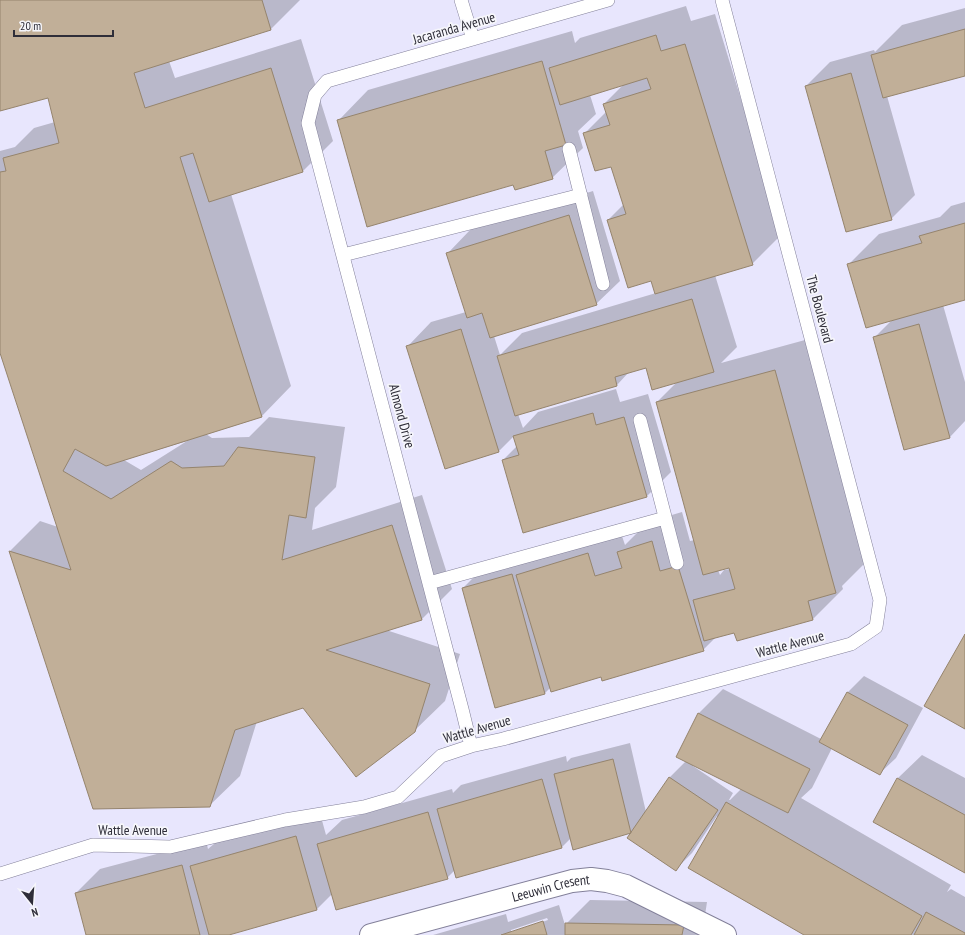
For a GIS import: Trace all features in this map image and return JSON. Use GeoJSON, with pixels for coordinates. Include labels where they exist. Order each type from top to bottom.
{"type":"FeatureCollection","features":[{"type":"Feature","properties":{"kind":"street","name":"Leeuwin Cresent"},"geometry":{"type":"LineString","coordinates":[[370,935],[572,882],[591,879],[626,886],[725,935]]}},
{"type":"Feature","properties":{"kind":"lane"},"geometry":{"type":"LineString","coordinates":[[461,0],[473,39]]}},
{"type":"Feature","properties":{"kind":"lane","name":"Jacaranda Avenue"},"geometry":{"type":"LineString","coordinates":[[315,95],[327,81],[608,0]]}},
{"type":"Feature","properties":{"kind":"lane","name":"The Boulevard"},"geometry":{"type":"LineString","coordinates":[[722,0],[880,600],[876,627]]}},
{"type":"Feature","properties":{"kind":"lane","name":"Almond Drive"},"geometry":{"type":"LineString","coordinates":[[315,95],[308,123],[471,746]]}},
{"type":"Feature","properties":{"kind":"lane"},"geometry":{"type":"LineString","coordinates":[[569,149],[603,284]]}},
{"type":"Feature","properties":{"kind":"lane"},"geometry":{"type":"LineString","coordinates":[[343,255],[581,195]]}},
{"type":"Feature","properties":{"kind":"lane"},"geometry":{"type":"LineString","coordinates":[[640,420],[677,562]]}},
{"type":"Feature","properties":{"kind":"lane"},"geometry":{"type":"LineString","coordinates":[[429,583],[665,518]]}},
{"type":"Feature","properties":{"kind":"lane","name":"Wattle Avenue"},"geometry":{"type":"LineString","coordinates":[[0,874],[93,845],[170,847],[286,820],[364,807],[398,797],[442,756],[471,746],[851,644],[876,627]]}},
{"type":"Feature","properties":{"kind":"building"},"geometry":{"type":"Polygon","coordinates":[[[0,0],[262,0],[271,30],[134,73],[145,108],[271,68],[303,172],[209,202],[193,153],[180,157],[262,417],[106,466],[75,449],[63,471],[111,499],[171,461],[182,468],[224,466],[238,447],[315,457],[306,518],[289,515],[282,560],[392,525],[422,620],[326,650],[430,684],[415,732],[356,777],[303,708],[235,730],[210,807],[93,809],[9,551],[71,570],[0,353],[0,172],[6,171],[3,158],[59,143],[48,98],[0,111],[0,0]]]}},
{"type":"Feature","properties":{"kind":"building"},"geometry":{"type":"Polygon","coordinates":[[[965,29],[965,76],[883,98],[871,55],[965,29]]]}},
{"type":"Feature","properties":{"kind":"building"},"geometry":{"type":"Polygon","coordinates":[[[656,35],[661,51],[685,44],[753,265],[655,294],[651,281],[628,288],[607,220],[626,214],[611,167],[595,171],[583,133],[610,125],[603,104],[651,89],[647,78],[560,105],[549,68],[656,35]]]}},
{"type":"Feature","properties":{"kind":"building"},"geometry":{"type":"Polygon","coordinates":[[[542,61],[566,145],[545,151],[553,179],[515,190],[513,185],[367,227],[337,120],[542,61]]]}},
{"type":"Feature","properties":{"kind":"building"},"geometry":{"type":"Polygon","coordinates":[[[851,73],[892,220],[846,232],[805,86],[851,73]]]}},
{"type":"Feature","properties":{"kind":"building"},"geometry":{"type":"Polygon","coordinates":[[[569,215],[597,305],[490,338],[482,313],[467,318],[446,253],[569,215]]]}},
{"type":"Feature","properties":{"kind":"building"},"geometry":{"type":"Polygon","coordinates":[[[965,223],[965,300],[866,328],[847,264],[922,243],[919,236],[965,223]]]}},
{"type":"Feature","properties":{"kind":"building"},"geometry":{"type":"Polygon","coordinates":[[[692,299],[714,372],[652,390],[646,368],[615,377],[617,386],[515,416],[497,356],[692,299]]]}},
{"type":"Feature","properties":{"kind":"building"},"geometry":{"type":"Polygon","coordinates":[[[919,324],[950,438],[904,450],[873,337],[919,324]]]}},
{"type":"Feature","properties":{"kind":"building"},"geometry":{"type":"Polygon","coordinates":[[[461,329],[499,452],[445,469],[406,346],[461,329]]]}},
{"type":"Feature","properties":{"kind":"building"},"geometry":{"type":"Polygon","coordinates":[[[775,370],[836,593],[808,601],[813,620],[737,641],[734,633],[704,641],[693,600],[735,589],[729,568],[703,575],[656,402],[775,370]]]}},
{"type":"Feature","properties":{"kind":"building"},"geometry":{"type":"Polygon","coordinates":[[[593,413],[596,425],[624,417],[647,497],[523,533],[502,460],[519,455],[513,436],[593,413]]]}},
{"type":"Feature","properties":{"kind":"building"},"geometry":{"type":"Polygon","coordinates":[[[652,541],[660,571],[678,566],[704,651],[602,681],[601,677],[551,692],[516,575],[588,553],[595,576],[622,568],[617,552],[652,541]]]}},
{"type":"Feature","properties":{"kind":"building"},"geometry":{"type":"Polygon","coordinates":[[[512,574],[545,694],[495,708],[462,588],[512,574]]]}},
{"type":"Feature","properties":{"kind":"building"},"geometry":{"type":"Polygon","coordinates":[[[965,634],[965,729],[924,706],[965,634]]]}},
{"type":"Feature","properties":{"kind":"building"},"geometry":{"type":"Polygon","coordinates":[[[847,692],[908,725],[880,775],[819,742],[847,692]]]}},
{"type":"Feature","properties":{"kind":"building"},"geometry":{"type":"Polygon","coordinates":[[[698,713],[810,769],[788,813],[676,757],[698,713]]]}},
{"type":"Feature","properties":{"kind":"building"},"geometry":{"type":"Polygon","coordinates":[[[613,759],[631,833],[573,850],[554,774],[613,759]]]}},
{"type":"Feature","properties":{"kind":"building"},"geometry":{"type":"Polygon","coordinates":[[[669,777],[718,810],[676,871],[627,838],[669,777]]]}},
{"type":"Feature","properties":{"kind":"building"},"geometry":{"type":"Polygon","coordinates":[[[897,778],[965,815],[965,873],[873,822],[897,778]]]}},
{"type":"Feature","properties":{"kind":"building"},"geometry":{"type":"Polygon","coordinates":[[[542,779],[562,848],[456,878],[437,809],[542,779]]]}},
{"type":"Feature","properties":{"kind":"building"},"geometry":{"type":"Polygon","coordinates":[[[726,802],[922,916],[911,935],[804,935],[688,868],[726,802]]]}},
{"type":"Feature","properties":{"kind":"building"},"geometry":{"type":"Polygon","coordinates":[[[428,812],[448,879],[336,910],[317,844],[428,812]]]}},
{"type":"Feature","properties":{"kind":"building"},"geometry":{"type":"Polygon","coordinates":[[[296,836],[317,910],[229,935],[209,935],[190,866],[296,836]]]}},
{"type":"Feature","properties":{"kind":"building"},"geometry":{"type":"Polygon","coordinates":[[[182,865],[200,935],[86,935],[75,893],[182,865]]]}},
{"type":"Feature","properties":{"kind":"building"},"geometry":{"type":"Polygon","coordinates":[[[926,912],[965,933],[965,935],[914,935],[926,912]]]}},
{"type":"Feature","properties":{"kind":"building"},"geometry":{"type":"Polygon","coordinates":[[[543,921],[547,935],[501,935],[543,921]]]}},
{"type":"Feature","properties":{"kind":"building"},"geometry":{"type":"Polygon","coordinates":[[[565,923],[684,925],[682,935],[565,935],[565,923]]]}}]}
